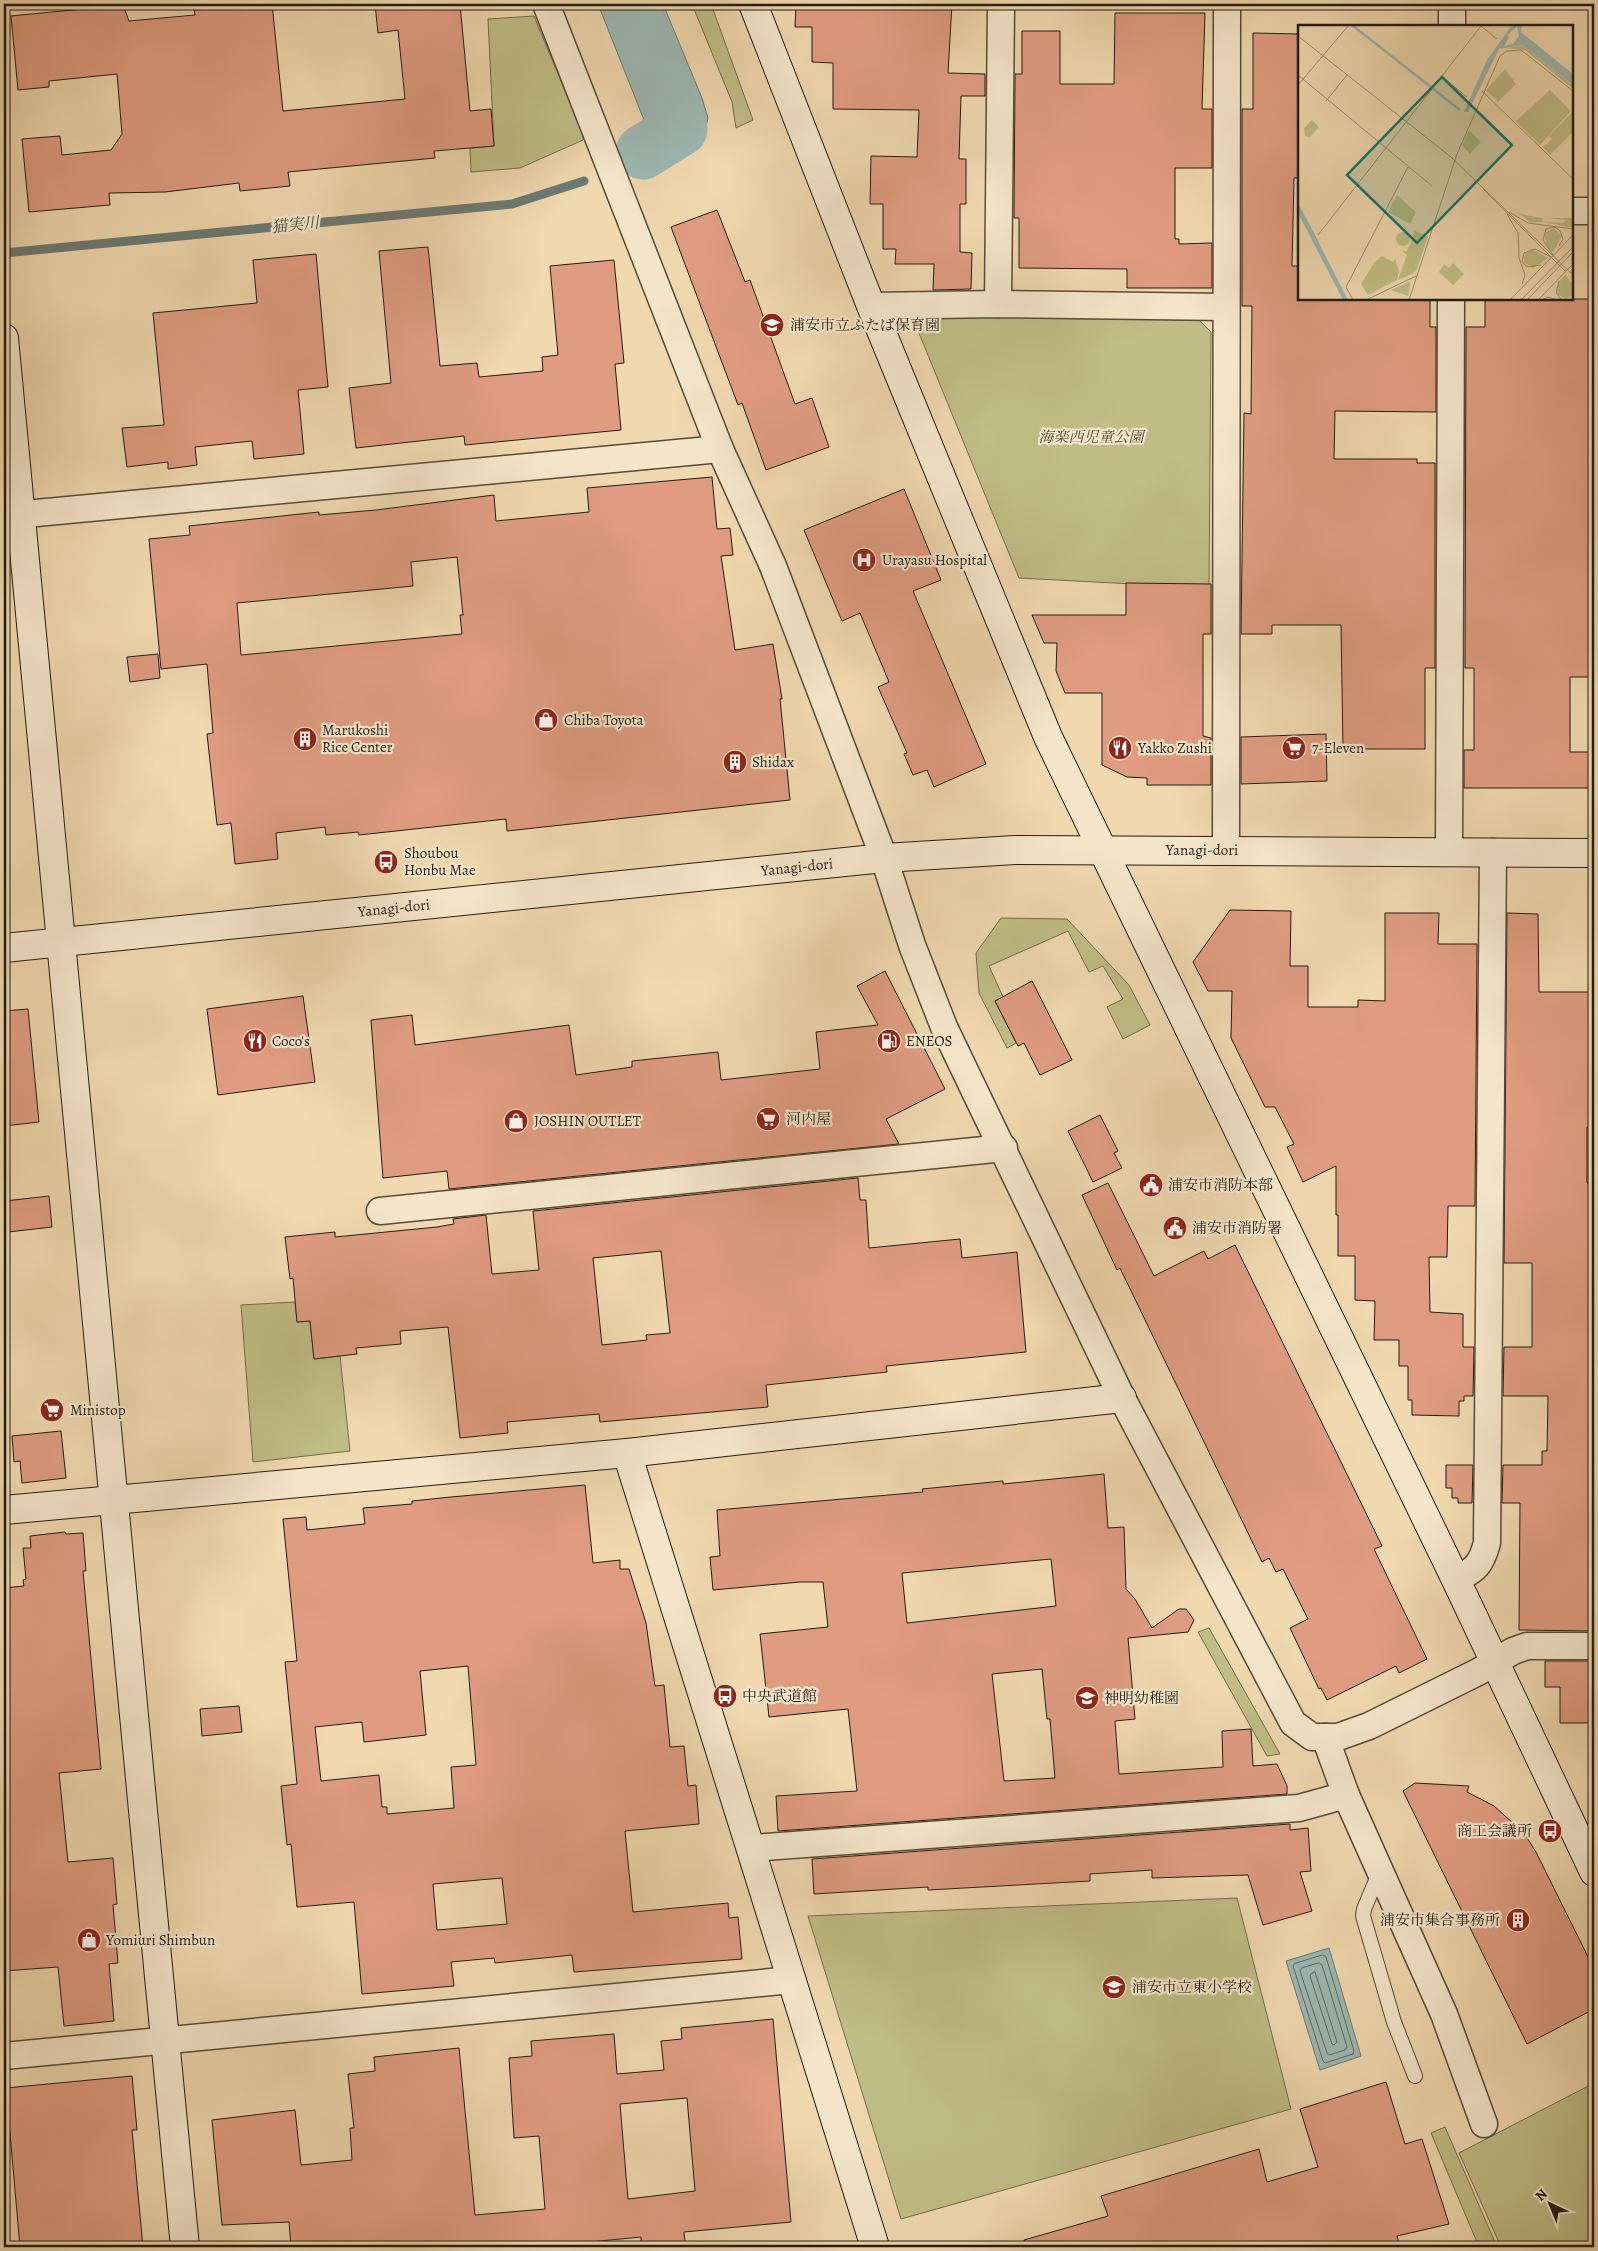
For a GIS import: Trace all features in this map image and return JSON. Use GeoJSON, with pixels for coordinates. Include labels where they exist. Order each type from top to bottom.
{"type":"FeatureCollection","features":[{"type":"Feature","properties":{"kind":"street"},"geometry":{"type":"LineString","coordinates":[[546,4],[720,449],[773,566],[884,858],[912,945],[944,1026],[1122,1398],[1293,1724],[1312,1737],[1338,1738],[1369,1726],[1478,1672],[1494,1661],[1527,1646],[1594,1646]]}},
{"type":"Feature","properties":{"kind":"street"},"geometry":{"type":"LineString","coordinates":[[752,4],[871,306],[1048,737],[1456,1580],[1594,1872]]}},
{"type":"Feature","properties":{"kind":"street"},"geometry":{"type":"LineString","coordinates":[[998,304],[1001,4]]}},
{"type":"Feature","properties":{"kind":"street"},"geometry":{"type":"LineString","coordinates":[[1226,850],[1227,4]]}},
{"type":"Feature","properties":{"kind":"street"},"geometry":{"type":"LineString","coordinates":[[1452,4],[1452,25]]}},
{"type":"Feature","properties":{"kind":"street"},"geometry":{"type":"LineString","coordinates":[[1573,211],[1594,211]]}},
{"type":"Feature","properties":{"kind":"street"},"geometry":{"type":"LineString","coordinates":[[1449,851],[1451,300]]}},
{"type":"Feature","properties":{"kind":"street"},"geometry":{"type":"LineString","coordinates":[[871,306],[998,304],[1226,307]]}},
{"type":"Feature","properties":{"kind":"street"},"geometry":{"type":"LineString","coordinates":[[4,338],[12,516],[62,942],[112,1500],[185,2247]]}},
{"type":"Feature","properties":{"kind":"street"},"geometry":{"type":"LineString","coordinates":[[12,516],[720,449]]}},
{"type":"Feature","properties":{"kind":"street","name":"Yanagi-dori"},"geometry":{"type":"LineString","coordinates":[[4,948],[884,858],[1015,850],[1594,853]]}},
{"type":"Feature","properties":{"kind":"street"},"geometry":{"type":"LineString","coordinates":[[1456,1580],[1474,1570],[1482,1558],[1487,1543],[1493,852]]}},
{"type":"Feature","properties":{"kind":"street"},"geometry":{"type":"LineString","coordinates":[[380,1211],[1004,1148]]}},
{"type":"Feature","properties":{"kind":"street"},"geometry":{"type":"LineString","coordinates":[[4,1510],[627,1453],[1122,1398]]}},
{"type":"Feature","properties":{"kind":"street"},"geometry":{"type":"LineString","coordinates":[[627,1453],[875,2247]]}},
{"type":"Feature","properties":{"kind":"street"},"geometry":{"type":"LineString","coordinates":[[1325,1737],[1346,1795],[1444,2014],[1484,2124]]}},
{"type":"Feature","properties":{"kind":"street"},"geometry":{"type":"LineString","coordinates":[[751,1848],[1299,1808],[1346,1795]]}},
{"type":"Feature","properties":{"kind":"street"},"geometry":{"type":"LineString","coordinates":[[4,2056],[792,1980]]}},
{"type":"Feature","properties":{"kind":"lane"},"geometry":{"type":"LineString","coordinates":[[1380,1871],[1363,1916],[1394,2022],[1415,2076]]}},
{"type":"Feature","properties":{"kind":"green space"},"geometry":{"type":"Polygon","coordinates":[[[692,4],[711,4],[753,120],[736,128],[732,102],[692,4]]]}},
{"type":"Feature","properties":{"kind":"green space"},"geometry":{"type":"Polygon","coordinates":[[[534,16],[583,134],[583,140],[520,168],[471,172],[470,148],[494,146],[488,19],[534,16]]]}},
{"type":"Feature","properties":{"kind":"green space","name":"海楽西児童公園"},"geometry":{"type":"Polygon","coordinates":[[[912,316],[1197,318],[1211,332],[1209,588],[1019,578],[912,316]]]}},
{"type":"Feature","properties":{"kind":"green space"},"geometry":{"type":"Polygon","coordinates":[[[1001,918],[1067,919],[1129,985],[1150,1025],[1123,1039],[1107,1007],[1123,999],[1103,966],[1089,972],[1068,931],[989,966],[1003,997],[995,1001],[1016,1043],[1007,1048],[979,993],[976,953],[1001,918]]]}},
{"type":"Feature","properties":{"kind":"green space"},"geometry":{"type":"Polygon","coordinates":[[[295,1302],[297,1322],[310,1321],[314,1359],[340,1356],[350,1451],[253,1462],[241,1305],[295,1302]]]}},
{"type":"Feature","properties":{"kind":"green space"},"geometry":{"type":"Polygon","coordinates":[[[1209,1628],[1280,1754],[1267,1756],[1198,1632],[1209,1628]]]}},
{"type":"Feature","properties":{"kind":"green space"},"geometry":{"type":"Polygon","coordinates":[[[1237,1898],[1291,2109],[901,2219],[808,1916],[1237,1898]]]}},
{"type":"Feature","properties":{"kind":"green space"},"geometry":{"type":"Polygon","coordinates":[[[1594,2083],[1594,2247],[1501,2247],[1459,2153],[1594,2083]]]}},
{"type":"Feature","properties":{"kind":"green space"},"geometry":{"type":"Polygon","coordinates":[[[1445,2127],[1497,2247],[1479,2247],[1431,2133],[1445,2127]]]}},
{"type":"Feature","properties":{"kind":"water"},"geometry":{"type":"Polygon","coordinates":[[[598,4],[663,4],[702,98],[708,118],[703,141],[685,156],[660,168],[646,125],[598,4]]]}},
{"type":"Feature","properties":{"kind":"water"},"geometry":{"type":"Polygon","coordinates":[[[1329,1948],[1361,2056],[1320,2070],[1286,1961],[1329,1948]]]}},
{"type":"Feature","properties":{"kind":"building"},"geometry":{"type":"Polygon","coordinates":[[[193,4],[272,4],[283,111],[405,99],[398,30],[378,33],[375,4],[460,4],[470,111],[491,109],[494,146],[434,151],[435,158],[288,172],[290,186],[240,191],[239,183],[165,192],[109,193],[110,205],[29,212],[22,139],[60,136],[62,155],[111,150],[122,134],[117,74],[49,81],[49,87],[18,90],[11,16],[123,5],[129,21],[195,15],[193,4]]]}},
{"type":"Feature","properties":{"kind":"building"},"geometry":{"type":"Polygon","coordinates":[[[796,4],[952,4],[948,73],[985,74],[985,96],[961,96],[959,159],[966,159],[966,204],[960,204],[960,252],[972,253],[971,289],[933,290],[934,264],[895,264],[896,249],[883,249],[883,204],[870,204],[871,156],[917,157],[919,110],[833,109],[833,63],[812,62],[812,27],[795,27],[796,4]]]}},
{"type":"Feature","properties":{"kind":"building"},"geometry":{"type":"Polygon","coordinates":[[[1115,13],[1205,13],[1202,109],[1212,109],[1212,168],[1175,168],[1175,239],[1179,239],[1179,244],[1212,243],[1212,288],[1127,288],[1127,269],[1019,268],[1019,218],[1014,218],[1015,74],[1022,74],[1022,31],[1060,31],[1060,84],[1114,84],[1115,13]]]}},
{"type":"Feature","properties":{"kind":"building"},"geometry":{"type":"Polygon","coordinates":[[[1253,33],[1298,34],[1298,178],[1294,178],[1292,266],[1298,266],[1298,300],[1430,300],[1430,327],[1436,327],[1436,412],[1335,411],[1334,459],[1417,459],[1417,463],[1435,463],[1435,668],[1425,668],[1425,749],[1343,749],[1341,625],[1272,625],[1272,634],[1241,634],[1244,413],[1251,414],[1252,306],[1242,306],[1242,109],[1253,109],[1253,33]]]}},
{"type":"Feature","properties":{"kind":"building"},"geometry":{"type":"Polygon","coordinates":[[[717,210],[745,282],[750,280],[795,404],[812,398],[829,447],[766,470],[742,403],[738,405],[671,227],[717,210]]]}},
{"type":"Feature","properties":{"kind":"building"},"geometry":{"type":"Polygon","coordinates":[[[428,247],[440,366],[477,363],[479,377],[543,371],[542,357],[558,355],[550,266],[614,260],[624,363],[615,364],[621,430],[465,445],[464,436],[356,448],[349,388],[391,383],[379,251],[428,247]]]}},
{"type":"Feature","properties":{"kind":"building"},"geometry":{"type":"Polygon","coordinates":[[[316,254],[328,387],[298,390],[304,454],[254,459],[252,441],[195,447],[197,465],[168,469],[168,462],[127,467],[122,428],[164,425],[153,313],[257,303],[253,260],[316,254]]]}},
{"type":"Feature","properties":{"kind":"building"},"geometry":{"type":"Polygon","coordinates":[[[1594,299],[1594,677],[1570,677],[1570,752],[1594,752],[1594,788],[1464,788],[1464,750],[1474,750],[1474,668],[1465,668],[1466,327],[1485,327],[1485,300],[1594,299]]]}},
{"type":"Feature","properties":{"kind":"building"},"geometry":{"type":"Polygon","coordinates":[[[712,477],[717,529],[730,528],[733,555],[721,556],[735,650],[773,644],[782,699],[780,699],[790,800],[507,831],[506,819],[359,835],[358,832],[326,835],[325,827],[276,833],[278,859],[235,864],[231,823],[217,825],[207,734],[213,733],[207,664],[161,669],[149,539],[190,535],[189,526],[319,512],[319,515],[376,510],[494,495],[496,521],[589,512],[587,488],[712,477]],[[457,557],[411,562],[413,586],[237,603],[241,655],[462,634],[460,615],[463,615],[457,557]]]}},
{"type":"Feature","properties":{"kind":"building"},"geometry":{"type":"Polygon","coordinates":[[[904,489],[941,580],[913,591],[986,764],[934,787],[927,770],[913,775],[904,754],[907,753],[878,687],[889,682],[860,613],[842,621],[804,530],[904,489]]]}},
{"type":"Feature","properties":{"kind":"building"},"geometry":{"type":"Polygon","coordinates":[[[1126,583],[1211,584],[1211,634],[1203,634],[1203,736],[1211,738],[1211,785],[1147,785],[1147,778],[1127,777],[1102,765],[1102,693],[1065,693],[1056,671],[1057,643],[1044,643],[1032,615],[1126,615],[1126,583]]]}},
{"type":"Feature","properties":{"kind":"building"},"geometry":{"type":"Polygon","coordinates":[[[158,654],[160,678],[130,682],[127,657],[158,654]]]}},
{"type":"Feature","properties":{"kind":"building"},"geometry":{"type":"Polygon","coordinates":[[[1326,734],[1327,781],[1241,784],[1241,737],[1326,734]]]}},
{"type":"Feature","properties":{"kind":"building"},"geometry":{"type":"Polygon","coordinates":[[[1230,910],[1291,911],[1290,966],[1308,966],[1308,1007],[1358,1007],[1358,1000],[1385,1001],[1385,913],[1439,913],[1438,944],[1477,944],[1475,1206],[1448,1206],[1447,1257],[1429,1257],[1430,1312],[1463,1314],[1463,1347],[1474,1347],[1473,1396],[1464,1396],[1464,1401],[1459,1401],[1459,1416],[1412,1415],[1412,1400],[1408,1400],[1408,1366],[1399,1366],[1399,1340],[1374,1340],[1375,1301],[1355,1300],[1355,1256],[1338,1256],[1336,1166],[1303,1182],[1287,1147],[1294,1144],[1275,1107],[1265,1107],[1231,1038],[1232,991],[1208,991],[1193,962],[1230,910]]]}},
{"type":"Feature","properties":{"kind":"building"},"geometry":{"type":"Polygon","coordinates":[[[1507,913],[1538,914],[1539,992],[1594,992],[1594,1127],[1587,1127],[1587,1183],[1594,1183],[1594,1213],[1589,1213],[1589,1298],[1594,1298],[1594,1418],[1590,1418],[1589,1597],[1594,1597],[1594,1631],[1519,1630],[1520,1503],[1502,1503],[1503,1465],[1542,1465],[1542,1451],[1547,1451],[1548,1396],[1503,1396],[1504,1347],[1532,1347],[1532,1263],[1504,1263],[1507,913]]]}},
{"type":"Feature","properties":{"kind":"building"},"geometry":{"type":"Polygon","coordinates":[[[885,971],[945,1089],[886,1119],[899,1144],[449,1189],[447,1171],[383,1178],[371,1020],[412,1015],[415,1045],[569,1025],[576,1075],[632,1067],[632,1061],[718,1052],[721,1080],[820,1069],[816,1032],[878,1025],[857,986],[885,971]]]}},
{"type":"Feature","properties":{"kind":"building"},"geometry":{"type":"Polygon","coordinates":[[[1032,981],[1072,1060],[1040,1075],[1024,1043],[1018,1046],[995,1001],[1032,981]]]}},
{"type":"Feature","properties":{"kind":"building"},"geometry":{"type":"Polygon","coordinates":[[[303,996],[315,1082],[218,1095],[207,1009],[303,996]]]}},
{"type":"Feature","properties":{"kind":"building"},"geometry":{"type":"Polygon","coordinates":[[[28,1009],[39,1122],[4,1126],[4,1011],[28,1009]]]}},
{"type":"Feature","properties":{"kind":"building"},"geometry":{"type":"Polygon","coordinates":[[[1100,1115],[1118,1151],[1114,1153],[1122,1168],[1093,1182],[1068,1131],[1100,1115]]]}},
{"type":"Feature","properties":{"kind":"building"},"geometry":{"type":"Polygon","coordinates":[[[858,1178],[860,1200],[866,1200],[869,1248],[960,1239],[962,1258],[1017,1252],[1026,1352],[886,1366],[887,1372],[766,1385],[768,1407],[600,1422],[599,1414],[507,1422],[508,1433],[460,1438],[448,1327],[400,1331],[401,1344],[356,1348],[357,1354],[314,1359],[310,1321],[297,1322],[293,1278],[290,1279],[285,1237],[335,1232],[335,1237],[437,1227],[454,1224],[453,1219],[486,1215],[492,1274],[539,1270],[533,1211],[858,1178]],[[661,1251],[593,1258],[602,1345],[647,1340],[646,1335],[670,1333],[661,1251]]]}},
{"type":"Feature","properties":{"kind":"building"},"geometry":{"type":"Polygon","coordinates":[[[1108,1183],[1154,1276],[1204,1251],[1208,1259],[1235,1245],[1382,1546],[1374,1549],[1427,1659],[1399,1673],[1396,1666],[1327,1700],[1321,1688],[1319,1689],[1290,1628],[1308,1619],[1283,1569],[1276,1572],[1269,1558],[1262,1562],[1120,1268],[1117,1270],[1082,1195],[1108,1183]]]}},
{"type":"Feature","properties":{"kind":"building"},"geometry":{"type":"Polygon","coordinates":[[[49,1196],[52,1227],[8,1232],[5,1201],[49,1196]]]}},
{"type":"Feature","properties":{"kind":"building"},"geometry":{"type":"Polygon","coordinates":[[[61,1431],[66,1478],[22,1483],[20,1461],[14,1462],[12,1436],[61,1431]]]}},
{"type":"Feature","properties":{"kind":"building"},"geometry":{"type":"Polygon","coordinates":[[[1446,1465],[1473,1465],[1472,1503],[1458,1503],[1458,1498],[1452,1498],[1452,1488],[1446,1488],[1446,1465]]]}},
{"type":"Feature","properties":{"kind":"building"},"geometry":{"type":"Polygon","coordinates":[[[1104,1474],[1108,1528],[1124,1527],[1126,1589],[1135,1599],[1152,1628],[1179,1609],[1186,1609],[1194,1620],[1188,1632],[1128,1638],[1135,1719],[1115,1721],[1119,1774],[1223,1767],[1222,1731],[1251,1729],[1253,1766],[1277,1764],[1287,1786],[1287,1794],[778,1831],[776,1796],[857,1791],[848,1709],[769,1717],[760,1634],[828,1627],[823,1582],[800,1582],[713,1590],[710,1557],[720,1556],[717,1510],[923,1492],[922,1489],[1003,1481],[1003,1484],[1104,1474]],[[1051,1559],[902,1573],[907,1623],[1056,1606],[1051,1559]],[[1042,1669],[992,1674],[1004,1781],[1055,1778],[1050,1719],[1047,1719],[1042,1669]]]}},
{"type":"Feature","properties":{"kind":"building"},"geometry":{"type":"Polygon","coordinates":[[[585,1485],[593,1563],[620,1560],[620,1569],[629,1569],[646,1623],[655,1686],[664,1685],[670,1747],[684,1746],[688,1786],[696,1785],[699,1824],[625,1831],[633,1912],[728,1903],[729,1918],[738,1917],[742,1959],[574,1972],[572,1955],[495,1963],[494,1958],[451,1962],[454,1986],[362,1994],[354,1902],[297,1907],[291,1844],[287,1845],[281,1786],[297,1784],[285,1662],[297,1661],[283,1519],[306,1517],[307,1530],[365,1524],[363,1508],[412,1504],[412,1501],[585,1485]],[[468,1666],[420,1671],[426,1735],[364,1742],[362,1722],[315,1727],[321,1781],[379,1775],[382,1807],[387,1807],[387,1814],[454,1808],[451,1767],[476,1765],[468,1666]],[[502,1878],[433,1884],[437,1930],[507,1924],[502,1878]]]}},
{"type":"Feature","properties":{"kind":"building"},"geometry":{"type":"Polygon","coordinates":[[[65,1532],[66,1534],[83,1533],[86,1571],[83,1571],[101,1769],[59,1773],[68,1862],[113,1858],[117,1904],[113,1905],[118,1963],[109,1964],[114,2021],[64,2026],[58,1967],[4,1971],[4,1588],[24,1586],[23,1580],[26,1579],[23,1548],[31,1548],[30,1536],[65,1532]]]}},
{"type":"Feature","properties":{"kind":"building"},"geometry":{"type":"Polygon","coordinates":[[[1545,1661],[1594,1661],[1594,1723],[1560,1723],[1560,1687],[1545,1687],[1545,1661]]]}},
{"type":"Feature","properties":{"kind":"building"},"geometry":{"type":"Polygon","coordinates":[[[239,1706],[242,1732],[202,1736],[200,1709],[239,1706]]]}},
{"type":"Feature","properties":{"kind":"building","name":"浦安市集合事務所"},"geometry":{"type":"Polygon","coordinates":[[[1415,1783],[1469,1786],[1467,1792],[1494,1806],[1524,1833],[1536,1852],[1594,1969],[1594,2009],[1527,2044],[1403,1791],[1415,1783]]]}},
{"type":"Feature","properties":{"kind":"building"},"geometry":{"type":"Polygon","coordinates":[[[1290,1824],[1290,1830],[1308,1828],[1311,1871],[1300,1872],[1312,1911],[1263,1925],[1248,1875],[1152,1878],[1152,1870],[1090,1874],[1090,1881],[928,1890],[928,1887],[814,1894],[812,1859],[1290,1824]]]}},
{"type":"Feature","properties":{"kind":"building"},"geometry":{"type":"Polygon","coordinates":[[[773,2019],[791,2222],[684,2232],[685,2242],[641,2246],[641,2237],[538,2247],[291,2247],[289,2222],[222,2225],[212,2120],[295,2110],[301,2165],[352,2160],[350,2128],[354,2128],[348,2074],[375,2071],[374,2057],[459,2048],[475,2215],[545,2209],[539,2136],[514,2138],[509,2058],[532,2056],[531,2041],[614,2034],[617,2074],[664,2070],[661,2041],[682,2039],[681,2028],[773,2019]],[[687,2098],[620,2104],[628,2199],[695,2191],[687,2098]]]}},
{"type":"Feature","properties":{"kind":"building"},"geometry":{"type":"Polygon","coordinates":[[[132,2076],[137,2130],[132,2130],[143,2247],[20,2247],[6,2088],[132,2076]]]}},
{"type":"Feature","properties":{"kind":"building"},"geometry":{"type":"Polygon","coordinates":[[[1386,2082],[1405,2144],[1422,2139],[1449,2224],[1397,2236],[1400,2247],[1025,2247],[1024,2240],[1108,2216],[1101,2196],[1259,2149],[1267,2182],[1318,2167],[1300,2109],[1386,2082]]]}},
{"type":"Feature","properties":{"kind":"waterway","name":"猫実川"},"geometry":{"type":"LineString","coordinates":[[630,4],[680,129],[643,152]]}},
{"type":"Feature","properties":{"kind":"waterway","name":"猫実川"},"geometry":{"type":"LineString","coordinates":[[4,253],[512,204],[584,181]]}},
{"type":"Feature","properties":{"kind":"place","name":"浦安市立ふたば保育園"},"geometry":{"type":"Point","coordinates":[772,325]}},
{"type":"Feature","properties":{"kind":"place","name":"Urayasu Hospital"},"geometry":{"type":"Point","coordinates":[864,560]}},
{"type":"Feature","properties":{"kind":"place","name":"Chiba Toyota"},"geometry":{"type":"Point","coordinates":[546,720]}},
{"type":"Feature","properties":{"kind":"place","name":"Marukoshi Rice Center"},"geometry":{"type":"Point","coordinates":[305,739]}},
{"type":"Feature","properties":{"kind":"place","name":"Yakko Zushi"},"geometry":{"type":"Point","coordinates":[1120,748]}},
{"type":"Feature","properties":{"kind":"place","name":"7-Eleven"},"geometry":{"type":"Point","coordinates":[1294,748]}},
{"type":"Feature","properties":{"kind":"place","name":"Shidax"},"geometry":{"type":"Point","coordinates":[735,762]}},
{"type":"Feature","properties":{"kind":"place","name":"Shoubou Honbu Mae"},"geometry":{"type":"Point","coordinates":[386,862]}},
{"type":"Feature","properties":{"kind":"place","name":"Coco's"},"geometry":{"type":"Point","coordinates":[255,1041]}},
{"type":"Feature","properties":{"kind":"place","name":"ENEOS"},"geometry":{"type":"Point","coordinates":[889,1041]}},
{"type":"Feature","properties":{"kind":"place","name":"河内屋"},"geometry":{"type":"Point","coordinates":[768,1119]}},
{"type":"Feature","properties":{"kind":"place","name":"JOSHIN OUTLET"},"geometry":{"type":"Point","coordinates":[516,1121]}},
{"type":"Feature","properties":{"kind":"place","name":"浦安市消防本部"},"geometry":{"type":"Point","coordinates":[1151,1185]}},
{"type":"Feature","properties":{"kind":"place","name":"浦安市消防署"},"geometry":{"type":"Point","coordinates":[1175,1228]}},
{"type":"Feature","properties":{"kind":"place","name":"Ministop"},"geometry":{"type":"Point","coordinates":[52,1410]}},
{"type":"Feature","properties":{"kind":"place","name":"中央武道館"},"geometry":{"type":"Point","coordinates":[725,1696]}},
{"type":"Feature","properties":{"kind":"place","name":"神明幼稚園"},"geometry":{"type":"Point","coordinates":[1087,1698]}},
{"type":"Feature","properties":{"kind":"place","name":"商工会議所"},"geometry":{"type":"Point","coordinates":[1550,1831]}},
{"type":"Feature","properties":{"kind":"place","name":"浦安市集合事務所"},"geometry":{"type":"Point","coordinates":[1518,1920]}},
{"type":"Feature","properties":{"kind":"place","name":"Yomiuri Shimbun"},"geometry":{"type":"Point","coordinates":[89,1940]}},
{"type":"Feature","properties":{"kind":"place","name":"浦安市立東小学校"},"geometry":{"type":"Point","coordinates":[1114,1987]}}]}
